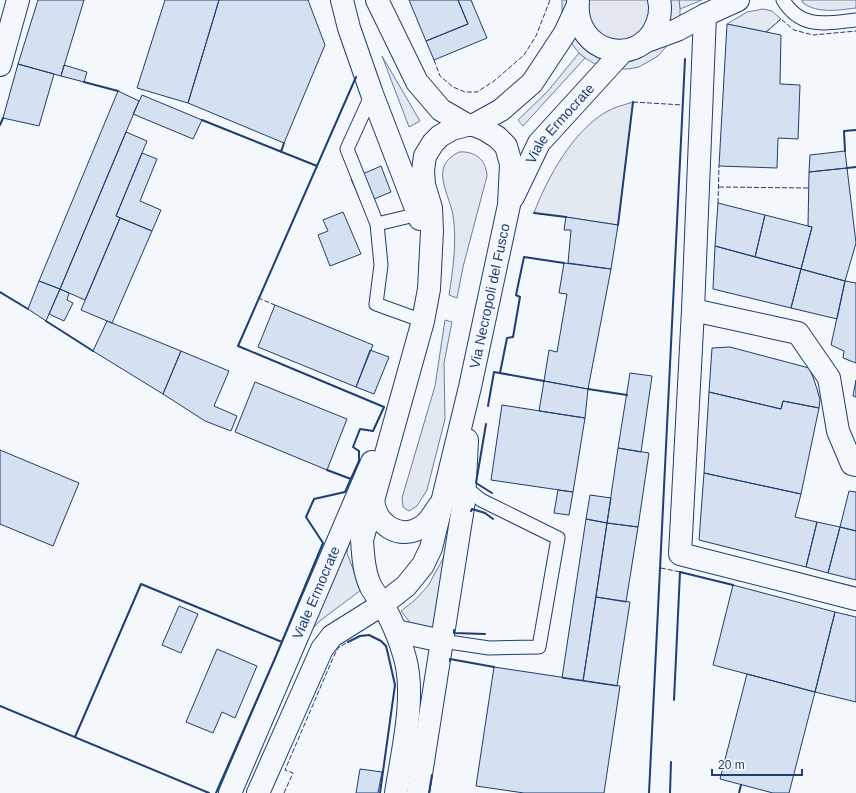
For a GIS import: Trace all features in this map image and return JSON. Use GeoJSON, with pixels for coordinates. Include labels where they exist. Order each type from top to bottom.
{"type":"FeatureCollection","features":[{"type":"Feature","properties":{"kind":"main road"},"geometry":{"type":"LineString","coordinates":[[0,65],[18,0]]}},
{"type":"Feature","properties":{"kind":"main road"},"geometry":{"type":"LineString","coordinates":[[342,0],[349,28],[372,94],[419,214],[430,258]]}},
{"type":"Feature","properties":{"kind":"main road"},"geometry":{"type":"LineString","coordinates":[[377,0],[417,82],[430,98],[441,110],[470,125],[484,129],[498,137],[506,146],[511,164],[509,206]]}},
{"type":"Feature","properties":{"kind":"main road"},"geometry":{"type":"LineString","coordinates":[[644,42],[650,36],[658,20],[660,11],[658,0]]}},
{"type":"Feature","properties":{"kind":"main road"},"geometry":{"type":"LineString","coordinates":[[577,3],[577,15],[582,30],[593,42],[607,49],[623,50],[677,30],[738,0]]}},
{"type":"Feature","properties":{"kind":"main road"},"geometry":{"type":"LineString","coordinates":[[396,793],[410,702],[406,658],[396,631],[383,604],[371,587],[363,562],[362,540],[423,321],[429,289],[432,231],[431,208],[424,185],[423,170],[425,156],[433,143],[440,136],[452,129],[470,125],[500,110],[532,83],[565,33],[577,3]]}},
{"type":"Feature","properties":{"kind":"main road"},"geometry":{"type":"LineString","coordinates":[[705,15],[693,310],[680,554],[856,599]]}},
{"type":"Feature","properties":{"kind":"main road","name":"Viale Ermocrate"},"geometry":{"type":"LineString","coordinates":[[509,206],[539,143],[623,50]]}},
{"type":"Feature","properties":{"kind":"main road","name":"Via Necropoli del Fusco"},"geometry":{"type":"LineString","coordinates":[[470,387],[509,206]]}},
{"type":"Feature","properties":{"kind":"main road"},"geometry":{"type":"LineString","coordinates":[[693,310],[798,333],[829,378],[838,431],[852,464],[856,465]]}},
{"type":"Feature","properties":{"kind":"main road"},"geometry":{"type":"LineString","coordinates":[[418,793],[464,501],[470,387]]}},
{"type":"Feature","properties":{"kind":"main road"},"geometry":{"type":"LineString","coordinates":[[258,793],[322,649],[332,636],[383,604],[406,586],[423,565],[431,548],[470,387]]}},
{"type":"Feature","properties":{"kind":"main road","name":"Viale Ermocrate"},"geometry":{"type":"LineString","coordinates":[[230,793],[352,505],[403,392]]}},
{"type":"Feature","properties":{"kind":"main road"},"geometry":{"type":"LineString","coordinates":[[373,498],[375,512],[379,519],[390,528],[404,531],[411,531],[424,526],[441,502]]}},
{"type":"Feature","properties":{"kind":"main road"},"geometry":{"type":"LineString","coordinates":[[352,624],[376,625],[442,641]]}},
{"type":"Feature","properties":{"kind":"lane"},"geometry":{"type":"LineString","coordinates":[[783,0],[788,8],[801,19],[817,23],[856,20]]}},
{"type":"Feature","properties":{"kind":"lane"},"geometry":{"type":"LineString","coordinates":[[372,94],[347,149],[377,224],[381,265],[376,304],[423,321]]}},
{"type":"Feature","properties":{"kind":"lane"},"geometry":{"type":"LineString","coordinates":[[377,224],[419,214]]}},
{"type":"Feature","properties":{"kind":"lane"},"geometry":{"type":"LineString","coordinates":[[442,641],[489,648],[539,647],[558,538],[481,500],[464,486]]}},
{"type":"Feature","properties":{"kind":"shaded area"},"geometry":{"type":"Polygon","coordinates":[[[562,0],[679,0],[680,19],[672,40],[658,56],[639,67],[628,69],[606,68],[585,58],[569,40],[562,19],[562,0]]]}},
{"type":"Feature","properties":{"kind":"shaded area"},"geometry":{"type":"Polygon","coordinates":[[[679,0],[702,0],[680,9],[679,0]]]}},
{"type":"Feature","properties":{"kind":"shaded area"},"geometry":{"type":"Polygon","coordinates":[[[802,0],[856,0],[856,8],[822,10],[803,3],[802,0]]]}},
{"type":"Feature","properties":{"kind":"shaded area"},"geometry":{"type":"Polygon","coordinates":[[[763,9],[772,11],[781,19],[766,32],[727,24],[747,12],[763,9]]]}},
{"type":"Feature","properties":{"kind":"shaded area"},"geometry":{"type":"Polygon","coordinates":[[[579,53],[585,58],[523,126],[518,120],[547,92],[579,53]]]}},
{"type":"Feature","properties":{"kind":"shaded area"},"geometry":{"type":"Polygon","coordinates":[[[382,56],[420,121],[409,127],[382,56]]]}},
{"type":"Feature","properties":{"kind":"shaded area"},"geometry":{"type":"Polygon","coordinates":[[[633,102],[618,225],[534,213],[546,185],[562,156],[572,143],[594,120],[616,107],[633,102]]]}},
{"type":"Feature","properties":{"kind":"shaded area"},"geometry":{"type":"Polygon","coordinates":[[[459,152],[470,153],[479,157],[484,165],[487,176],[463,267],[457,298],[449,295],[455,235],[452,210],[442,175],[447,161],[459,152]]]}},
{"type":"Feature","properties":{"kind":"shaded area"},"geometry":{"type":"Polygon","coordinates":[[[445,320],[452,322],[444,363],[445,419],[427,490],[417,506],[409,511],[403,507],[402,498],[435,386],[445,320]]]}},
{"type":"Feature","properties":{"kind":"shaded area"},"geometry":{"type":"Polygon","coordinates":[[[350,535],[347,553],[361,590],[321,620],[305,636],[350,535]]]}},
{"type":"Feature","properties":{"kind":"shaded area"},"geometry":{"type":"Polygon","coordinates":[[[446,553],[433,630],[412,625],[401,611],[415,600],[428,586],[446,553]]]}},
{"type":"Feature","properties":{"kind":"building"},"geometry":{"type":"Polygon","coordinates":[[[38,0],[84,0],[61,76],[18,64],[38,0]]]}},
{"type":"Feature","properties":{"kind":"building"},"geometry":{"type":"Polygon","coordinates":[[[165,0],[219,0],[188,103],[137,88],[165,0]]]}},
{"type":"Feature","properties":{"kind":"building"},"geometry":{"type":"Polygon","coordinates":[[[219,0],[308,0],[325,45],[284,143],[188,103],[219,0]]]}},
{"type":"Feature","properties":{"kind":"building"},"geometry":{"type":"Polygon","coordinates":[[[409,0],[458,0],[468,24],[426,41],[409,0]]]}},
{"type":"Feature","properties":{"kind":"building"},"geometry":{"type":"Polygon","coordinates":[[[458,0],[471,0],[487,38],[434,60],[426,41],[468,24],[458,0]]]}},
{"type":"Feature","properties":{"kind":"building"},"geometry":{"type":"Polygon","coordinates":[[[727,24],[781,35],[780,84],[800,85],[798,139],[778,138],[777,168],[719,166],[727,24]]]}},
{"type":"Feature","properties":{"kind":"building"},"geometry":{"type":"Polygon","coordinates":[[[18,64],[54,74],[39,126],[3,118],[18,64]]]}},
{"type":"Feature","properties":{"kind":"building"},"geometry":{"type":"Polygon","coordinates":[[[64,65],[87,72],[84,82],[61,76],[64,65]]]}},
{"type":"Feature","properties":{"kind":"building"},"geometry":{"type":"Polygon","coordinates":[[[118,91],[139,101],[60,289],[39,281],[118,91]]]}},
{"type":"Feature","properties":{"kind":"building"},"geometry":{"type":"Polygon","coordinates":[[[142,95],[202,120],[193,139],[133,114],[142,95]]]}},
{"type":"Feature","properties":{"kind":"building"},"geometry":{"type":"Polygon","coordinates":[[[126,132],[147,141],[116,216],[120,218],[85,300],[60,289],[126,132]]]}},
{"type":"Feature","properties":{"kind":"building"},"geometry":{"type":"Polygon","coordinates":[[[845,151],[847,168],[809,172],[810,155],[845,151]]]}},
{"type":"Feature","properties":{"kind":"building"},"geometry":{"type":"Polygon","coordinates":[[[142,153],[157,159],[140,201],[161,210],[152,231],[116,216],[142,153]]]}},
{"type":"Feature","properties":{"kind":"building"},"geometry":{"type":"Polygon","coordinates":[[[381,166],[391,192],[362,204],[351,179],[381,166]]]}},
{"type":"Feature","properties":{"kind":"building"},"geometry":{"type":"Polygon","coordinates":[[[847,168],[856,243],[845,281],[801,269],[812,227],[808,226],[809,172],[847,168]]]}},
{"type":"Feature","properties":{"kind":"building"},"geometry":{"type":"Polygon","coordinates":[[[718,203],[765,215],[755,257],[715,246],[718,203]]]}},
{"type":"Feature","properties":{"kind":"building"},"geometry":{"type":"Polygon","coordinates":[[[343,212],[361,254],[330,266],[318,235],[328,231],[323,220],[343,212]]]}},
{"type":"Feature","properties":{"kind":"building"},"geometry":{"type":"Polygon","coordinates":[[[765,215],[812,227],[801,269],[755,257],[765,215]]]}},
{"type":"Feature","properties":{"kind":"building"},"geometry":{"type":"Polygon","coordinates":[[[566,217],[618,225],[611,269],[568,263],[571,230],[564,230],[566,217]]]}},
{"type":"Feature","properties":{"kind":"building"},"geometry":{"type":"Polygon","coordinates":[[[120,218],[152,231],[112,323],[81,310],[120,218]]]}},
{"type":"Feature","properties":{"kind":"building"},"geometry":{"type":"Polygon","coordinates":[[[715,246],[801,269],[791,308],[713,289],[715,246]]]}},
{"type":"Feature","properties":{"kind":"building"},"geometry":{"type":"Polygon","coordinates":[[[564,263],[611,269],[588,389],[544,381],[549,350],[557,352],[567,294],[559,293],[564,263]]]}},
{"type":"Feature","properties":{"kind":"building"},"geometry":{"type":"Polygon","coordinates":[[[801,269],[845,281],[837,319],[791,308],[801,269]]]}},
{"type":"Feature","properties":{"kind":"building"},"geometry":{"type":"Polygon","coordinates":[[[39,281],[60,289],[46,321],[28,309],[39,281]]]}},
{"type":"Feature","properties":{"kind":"building"},"geometry":{"type":"Polygon","coordinates":[[[845,281],[856,283],[856,363],[843,358],[844,351],[831,345],[845,281]]]}},
{"type":"Feature","properties":{"kind":"building"},"geometry":{"type":"Polygon","coordinates":[[[60,289],[69,293],[67,300],[73,303],[64,321],[49,314],[60,289]]]}},
{"type":"Feature","properties":{"kind":"building"},"geometry":{"type":"Polygon","coordinates":[[[275,305],[373,345],[356,387],[258,347],[275,305]]]}},
{"type":"Feature","properties":{"kind":"building"},"geometry":{"type":"Polygon","coordinates":[[[107,321],[181,351],[163,394],[93,351],[107,321]]]}},
{"type":"Feature","properties":{"kind":"building"},"geometry":{"type":"Polygon","coordinates":[[[730,347],[809,368],[820,400],[819,408],[783,401],[781,409],[709,392],[712,348],[730,347]]]}},
{"type":"Feature","properties":{"kind":"building"},"geometry":{"type":"Polygon","coordinates":[[[370,350],[389,357],[374,394],[356,387],[370,350]]]}},
{"type":"Feature","properties":{"kind":"building"},"geometry":{"type":"Polygon","coordinates":[[[181,351],[229,371],[214,406],[237,416],[231,431],[205,421],[163,394],[181,351]]]}},
{"type":"Feature","properties":{"kind":"building"},"geometry":{"type":"Polygon","coordinates":[[[630,373],[652,376],[641,452],[618,448],[630,373]]]}},
{"type":"Feature","properties":{"kind":"building"},"geometry":{"type":"Polygon","coordinates":[[[856,380],[856,397],[853,396],[856,380]]]}},
{"type":"Feature","properties":{"kind":"building"},"geometry":{"type":"Polygon","coordinates":[[[544,381],[588,389],[585,418],[539,411],[544,381]]]}},
{"type":"Feature","properties":{"kind":"building"},"geometry":{"type":"Polygon","coordinates":[[[255,382],[347,419],[327,470],[235,432],[255,382]]]}},
{"type":"Feature","properties":{"kind":"building"},"geometry":{"type":"Polygon","coordinates":[[[709,392],[781,409],[783,401],[819,408],[801,494],[704,473],[709,392]]]}},
{"type":"Feature","properties":{"kind":"building"},"geometry":{"type":"Polygon","coordinates":[[[502,405],[585,418],[573,492],[491,480],[502,405]]]}},
{"type":"Feature","properties":{"kind":"building"},"geometry":{"type":"Polygon","coordinates":[[[618,448],[649,453],[638,527],[607,523],[618,448]]]}},
{"type":"Feature","properties":{"kind":"building"},"geometry":{"type":"Polygon","coordinates":[[[0,450],[79,483],[53,546],[0,524],[0,450]]]}},
{"type":"Feature","properties":{"kind":"building"},"geometry":{"type":"Polygon","coordinates":[[[704,473],[801,494],[795,517],[817,522],[806,567],[699,540],[704,473]]]}},
{"type":"Feature","properties":{"kind":"building"},"geometry":{"type":"Polygon","coordinates":[[[558,490],[573,492],[569,515],[554,513],[558,490]]]}},
{"type":"Feature","properties":{"kind":"building"},"geometry":{"type":"Polygon","coordinates":[[[849,491],[856,492],[856,531],[840,527],[849,491]]]}},
{"type":"Feature","properties":{"kind":"building"},"geometry":{"type":"Polygon","coordinates":[[[590,495],[611,498],[607,523],[586,519],[590,495]]]}},
{"type":"Feature","properties":{"kind":"building"},"geometry":{"type":"Polygon","coordinates":[[[586,519],[607,523],[583,681],[562,678],[586,519]]]}},
{"type":"Feature","properties":{"kind":"building"},"geometry":{"type":"Polygon","coordinates":[[[817,522],[840,527],[828,573],[806,567],[817,522]]]}},
{"type":"Feature","properties":{"kind":"building"},"geometry":{"type":"Polygon","coordinates":[[[607,523],[638,527],[626,602],[596,597],[607,523]]]}},
{"type":"Feature","properties":{"kind":"building"},"geometry":{"type":"Polygon","coordinates":[[[840,527],[856,531],[856,580],[828,573],[840,527]]]}},
{"type":"Feature","properties":{"kind":"building"},"geometry":{"type":"Polygon","coordinates":[[[733,585],[835,612],[815,692],[713,665],[733,585]]]}},
{"type":"Feature","properties":{"kind":"building"},"geometry":{"type":"Polygon","coordinates":[[[596,597],[630,602],[617,686],[583,681],[596,597]]]}},
{"type":"Feature","properties":{"kind":"building"},"geometry":{"type":"Polygon","coordinates":[[[179,606],[198,614],[181,653],[162,645],[179,606]]]}},
{"type":"Feature","properties":{"kind":"building"},"geometry":{"type":"Polygon","coordinates":[[[835,612],[856,617],[856,702],[815,692],[835,612]]]}},
{"type":"Feature","properties":{"kind":"building"},"geometry":{"type":"Polygon","coordinates":[[[217,649],[257,666],[235,718],[222,712],[213,733],[186,722],[217,649]]]}},
{"type":"Feature","properties":{"kind":"building"},"geometry":{"type":"Polygon","coordinates":[[[494,667],[620,686],[604,793],[524,793],[476,786],[494,667]]]}},
{"type":"Feature","properties":{"kind":"building"},"geometry":{"type":"Polygon","coordinates":[[[747,674],[815,692],[789,793],[773,793],[720,779],[747,674]]]}},
{"type":"Feature","properties":{"kind":"building"},"geometry":{"type":"Polygon","coordinates":[[[360,769],[382,772],[378,793],[356,793],[360,769]]]}},
{"type":"Feature","properties":{"kind":"fence"},"geometry":{"type":"LineString","coordinates":[[434,60],[440,76],[453,87],[465,92],[477,92],[494,81],[524,55],[536,36],[550,0]]}},
{"type":"Feature","properties":{"kind":"fence"},"geometry":{"type":"LineString","coordinates":[[766,32],[781,19],[794,30],[813,35],[856,31]]}},
{"type":"Feature","properties":{"kind":"fence"},"geometry":{"type":"LineString","coordinates":[[633,102],[683,105]]}},
{"type":"Feature","properties":{"kind":"fence"},"geometry":{"type":"LineString","coordinates":[[718,203],[719,166]]}},
{"type":"Feature","properties":{"kind":"fence"},"geometry":{"type":"LineString","coordinates":[[719,187],[809,188]]}},
{"type":"Feature","properties":{"kind":"fence"},"geometry":{"type":"LineString","coordinates":[[258,298],[275,305]]}},
{"type":"Feature","properties":{"kind":"fence"},"geometry":{"type":"LineString","coordinates":[[661,568],[680,572]]}},
{"type":"Feature","properties":{"kind":"fence"},"geometry":{"type":"LineString","coordinates":[[284,793],[293,773],[285,770],[333,658],[338,648],[348,642]]}},
{"type":"Feature","properties":{"kind":"wall"},"geometry":{"type":"LineString","coordinates":[[649,793],[685,59]]}},
{"type":"Feature","properties":{"kind":"wall"},"geometry":{"type":"LineString","coordinates":[[216,793],[276,656],[323,543],[306,517],[314,499],[345,492],[359,461],[359,451],[353,447],[360,429],[373,431],[384,407],[238,346],[356,77]]}},
{"type":"Feature","properties":{"kind":"wall"},"geometry":{"type":"LineString","coordinates":[[84,82],[118,91]]}},
{"type":"Feature","properties":{"kind":"wall"},"geometry":{"type":"LineString","coordinates":[[618,225],[633,102]]}},
{"type":"Feature","properties":{"kind":"wall"},"geometry":{"type":"LineString","coordinates":[[0,125],[3,118]]}},
{"type":"Feature","properties":{"kind":"wall"},"geometry":{"type":"LineString","coordinates":[[202,120],[317,166]]}},
{"type":"Feature","properties":{"kind":"wall"},"geometry":{"type":"LineString","coordinates":[[845,151],[844,131],[856,130]]}},
{"type":"Feature","properties":{"kind":"wall"},"geometry":{"type":"LineString","coordinates":[[281,152],[284,143]]}},
{"type":"Feature","properties":{"kind":"wall"},"geometry":{"type":"LineString","coordinates":[[847,168],[856,167]]}},
{"type":"Feature","properties":{"kind":"wall"},"geometry":{"type":"LineString","coordinates":[[534,213],[566,217]]}},
{"type":"Feature","properties":{"kind":"wall"},"geometry":{"type":"LineString","coordinates":[[500,373],[507,338],[513,337],[520,297],[516,295],[524,257],[564,263]]}},
{"type":"Feature","properties":{"kind":"wall"},"geometry":{"type":"LineString","coordinates":[[0,292],[28,309]]}},
{"type":"Feature","properties":{"kind":"wall"},"geometry":{"type":"LineString","coordinates":[[46,321],[93,351]]}},
{"type":"Feature","properties":{"kind":"wall"},"geometry":{"type":"LineString","coordinates":[[488,406],[494,372],[544,381]]}},
{"type":"Feature","properties":{"kind":"wall"},"geometry":{"type":"LineString","coordinates":[[588,389],[627,395]]}},
{"type":"Feature","properties":{"kind":"wall"},"geometry":{"type":"LineString","coordinates":[[486,424],[476,483],[492,493]]}},
{"type":"Feature","properties":{"kind":"wall"},"geometry":{"type":"LineString","coordinates":[[327,470],[351,479]]}},
{"type":"Feature","properties":{"kind":"wall"},"geometry":{"type":"LineString","coordinates":[[471,511],[472,509],[485,513],[493,519]]}},
{"type":"Feature","properties":{"kind":"wall"},"geometry":{"type":"LineString","coordinates":[[674,700],[680,572],[733,585]]}},
{"type":"Feature","properties":{"kind":"wall"},"geometry":{"type":"LineString","coordinates":[[75,737],[141,584],[282,642]]}},
{"type":"Feature","properties":{"kind":"wall"},"geometry":{"type":"LineString","coordinates":[[454,630],[454,633],[485,634]]}},
{"type":"Feature","properties":{"kind":"wall"},"geometry":{"type":"LineString","coordinates":[[348,642],[360,636],[369,635],[381,641],[386,646],[395,685],[380,793]]}},
{"type":"Feature","properties":{"kind":"wall"},"geometry":{"type":"LineString","coordinates":[[450,661],[450,659],[494,667]]}},
{"type":"Feature","properties":{"kind":"wall"},"geometry":{"type":"LineString","coordinates":[[0,706],[209,793]]}},
{"type":"Feature","properties":{"kind":"wall"},"geometry":{"type":"LineString","coordinates":[[670,793],[671,762]]}},
{"type":"Feature","properties":{"kind":"wall"},"geometry":{"type":"LineString","coordinates":[[429,793],[432,775]]}},
{"type":"Feature","properties":{"kind":"wall"},"geometry":{"type":"LineString","coordinates":[[739,793],[741,785]]}}]}
